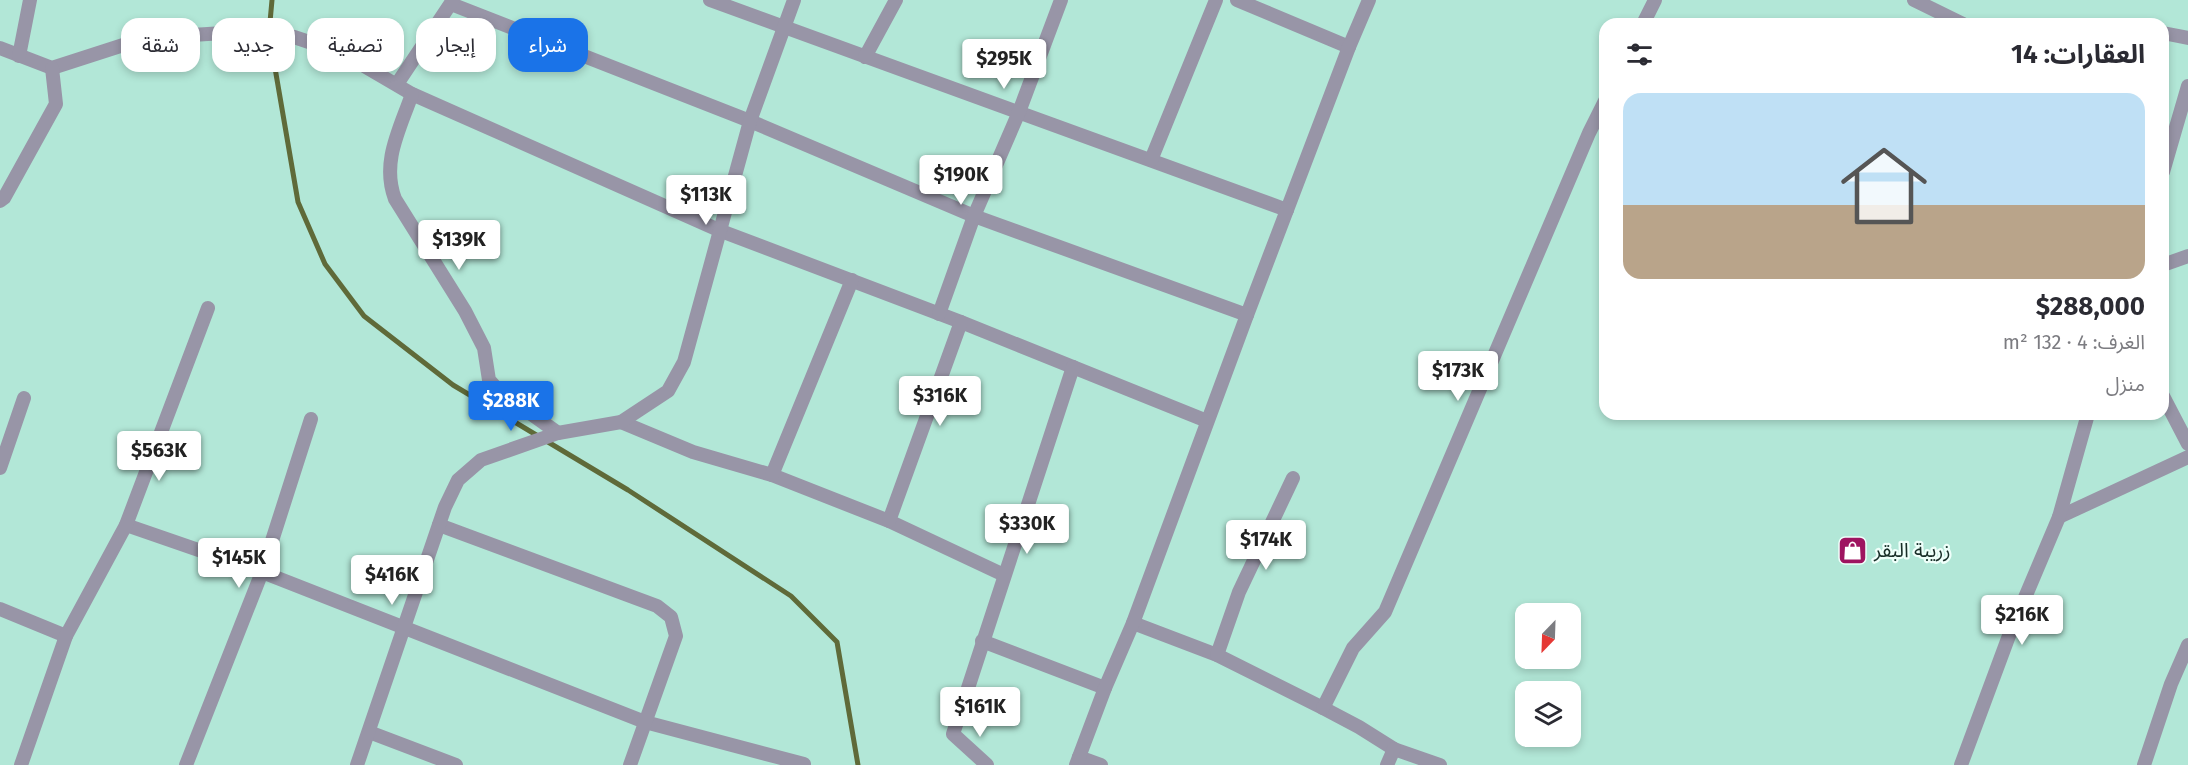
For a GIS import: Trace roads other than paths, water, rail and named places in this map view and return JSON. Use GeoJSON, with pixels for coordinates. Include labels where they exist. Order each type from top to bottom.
{"type":"FeatureCollection","features":[{"type":"Feature","properties":{"kind":"street"},"geometry":{"type":"LineString","coordinates":[[19,56],[30,0]]}},
{"type":"Feature","properties":{"kind":"street"},"geometry":{"type":"LineString","coordinates":[[710,0],[1287,210]]}},
{"type":"Feature","properties":{"kind":"street"},"geometry":{"type":"LineString","coordinates":[[357,765],[439,525],[458,480],[481,460],[558,433],[621,422],[668,391],[684,362],[750,121],[794,0]]}},
{"type":"Feature","properties":{"kind":"street"},"geometry":{"type":"LineString","coordinates":[[865,57],[896,0]]}},
{"type":"Feature","properties":{"kind":"street"},"geometry":{"type":"LineString","coordinates":[[939,314],[974,216],[1019,112],[1061,0]]}},
{"type":"Feature","properties":{"kind":"street"},"geometry":{"type":"LineString","coordinates":[[1151,160],[1216,0]]}},
{"type":"Feature","properties":{"kind":"street"},"geometry":{"type":"LineString","coordinates":[[1237,0],[1349,47]]}},
{"type":"Feature","properties":{"kind":"street"},"geometry":{"type":"LineString","coordinates":[[1101,765],[1077,761],[1133,623],[1247,315],[1369,0]]}},
{"type":"Feature","properties":{"kind":"street"},"geometry":{"type":"LineString","coordinates":[[1646,18],[1655,0]]}},
{"type":"Feature","properties":{"kind":"street"},"geometry":{"type":"LineString","coordinates":[[1914,0],[1951,18]]}},
{"type":"Feature","properties":{"kind":"street"},"geometry":{"type":"LineString","coordinates":[[397,84],[452,2],[750,121],[974,216],[1247,315]]}},
{"type":"Feature","properties":{"kind":"street"},"geometry":{"type":"LineString","coordinates":[[0,48],[52,68],[145,38],[255,31],[294,37],[342,53],[412,94],[721,231],[961,322],[1207,421]]}},
{"type":"Feature","properties":{"kind":"street"},"geometry":{"type":"LineString","coordinates":[[2169,34],[2188,38]]}},
{"type":"Feature","properties":{"kind":"street"},"geometry":{"type":"LineString","coordinates":[[0,201],[4,198],[56,104],[52,68]]}},
{"type":"Feature","properties":{"kind":"street"},"geometry":{"type":"LineString","coordinates":[[2169,151],[2188,86]]}},
{"type":"Feature","properties":{"kind":"street"},"geometry":{"type":"LineString","coordinates":[[412,94],[389,162],[389,183],[395,199],[465,311],[484,348],[489,380],[499,392],[558,433]]}},
{"type":"Feature","properties":{"kind":"street"},"geometry":{"type":"LineString","coordinates":[[1323,708],[1353,648],[1385,612],[1599,113]]}},
{"type":"Feature","properties":{"kind":"street"},"geometry":{"type":"LineString","coordinates":[[2169,262],[2188,255]]}},
{"type":"Feature","properties":{"kind":"street"},"geometry":{"type":"LineString","coordinates":[[772,475],[852,280]]}},
{"type":"Feature","properties":{"kind":"street"},"geometry":{"type":"LineString","coordinates":[[21,765],[66,636],[126,525],[208,308]]}},
{"type":"Feature","properties":{"kind":"street"},"geometry":{"type":"LineString","coordinates":[[889,521],[961,322]]}},
{"type":"Feature","properties":{"kind":"street"},"geometry":{"type":"LineString","coordinates":[[987,765],[953,734],[1073,367]]}},
{"type":"Feature","properties":{"kind":"street"},"geometry":{"type":"LineString","coordinates":[[0,468],[24,398]]}},
{"type":"Feature","properties":{"kind":"street"},"geometry":{"type":"LineString","coordinates":[[2169,408],[2188,444]]}},
{"type":"Feature","properties":{"kind":"street"},"geometry":{"type":"LineString","coordinates":[[186,765],[262,572],[311,419]]}},
{"type":"Feature","properties":{"kind":"street"},"geometry":{"type":"LineString","coordinates":[[1961,765],[2010,633],[2059,517],[2086,420]]}},
{"type":"Feature","properties":{"kind":"street"},"geometry":{"type":"LineString","coordinates":[[621,422],[693,452],[772,475],[889,521],[1004,575]]}},
{"type":"Feature","properties":{"kind":"street"},"geometry":{"type":"LineString","coordinates":[[2059,517],[2188,457]]}},
{"type":"Feature","properties":{"kind":"street"},"geometry":{"type":"LineString","coordinates":[[1216,655],[1239,592],[1293,478]]}},
{"type":"Feature","properties":{"kind":"street"},"geometry":{"type":"LineString","coordinates":[[126,525],[262,572],[645,722],[754,759],[804,765]]}},
{"type":"Feature","properties":{"kind":"street"},"geometry":{"type":"LineString","coordinates":[[439,525],[657,606],[671,617],[676,636],[630,765]]}},
{"type":"Feature","properties":{"kind":"street"},"geometry":{"type":"LineString","coordinates":[[0,609],[66,636]]}},
{"type":"Feature","properties":{"kind":"street"},"geometry":{"type":"LineString","coordinates":[[1133,623],[1216,655],[1359,727],[1394,749],[1440,765]]}},
{"type":"Feature","properties":{"kind":"street"},"geometry":{"type":"LineString","coordinates":[[982,641],[1105,688]]}},
{"type":"Feature","properties":{"kind":"street"},"geometry":{"type":"LineString","coordinates":[[2145,765],[2171,684],[2188,645]]}},
{"type":"Feature","properties":{"kind":"street"},"geometry":{"type":"LineString","coordinates":[[369,732],[456,765]]}},
{"type":"Feature","properties":{"kind":"street"},"geometry":{"type":"LineString","coordinates":[[1387,765],[1394,749]]}},
{"type":"Feature","properties":{"kind":"waterway"},"geometry":{"type":"LineString","coordinates":[[272,0],[269,33],[298,202],[325,264],[364,316],[453,385],[628,490],[791,596],[837,642],[858,765]]}},
{"type":"Feature","properties":{"kind":"place","name":"زريبة البقر"},"geometry":{"type":"Point","coordinates":[1853,550]}}]}
